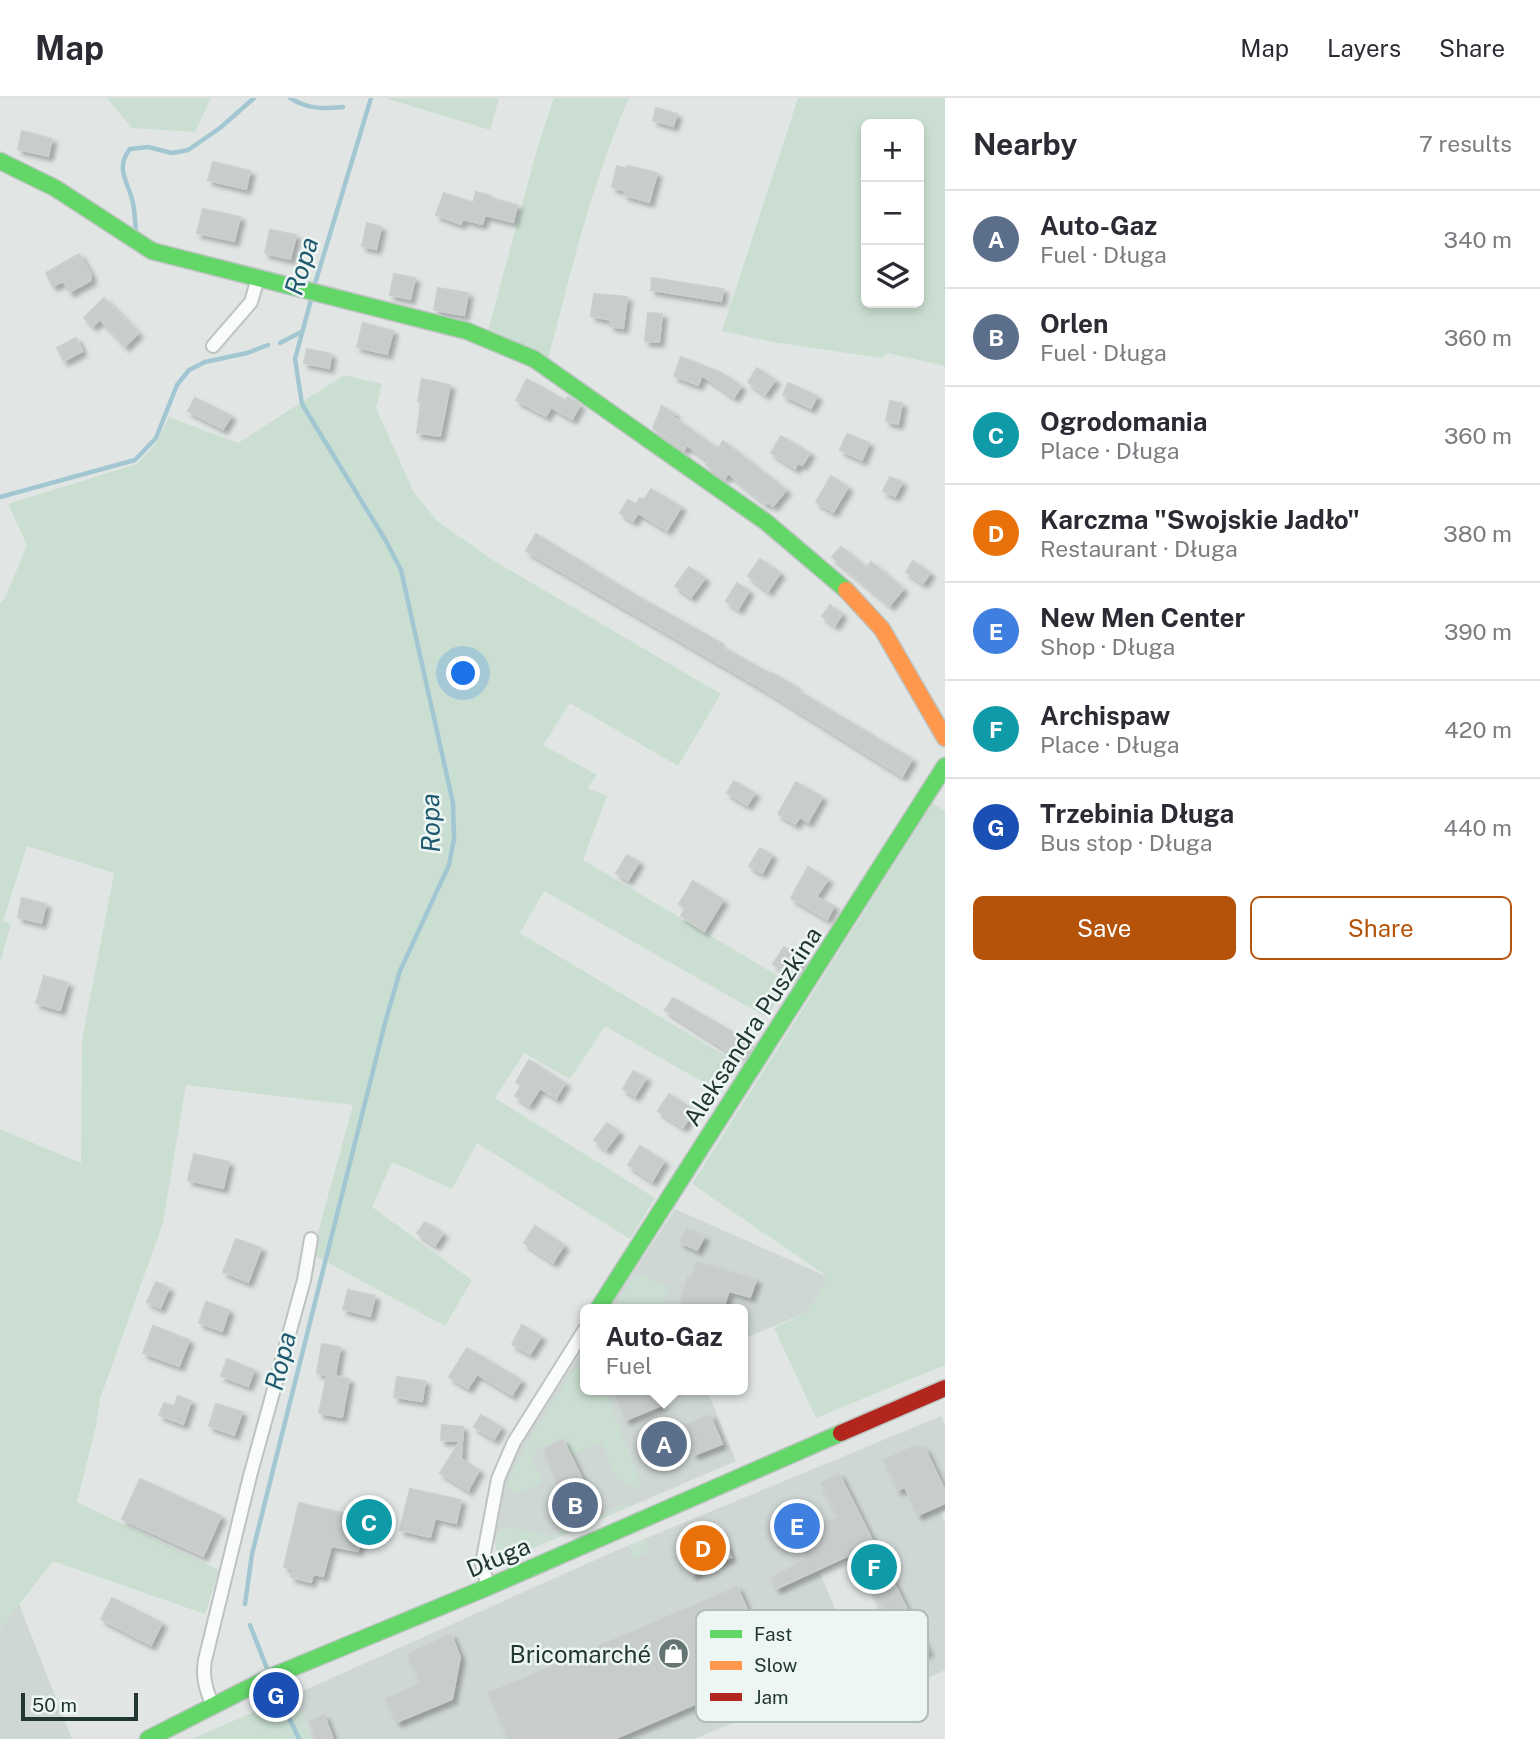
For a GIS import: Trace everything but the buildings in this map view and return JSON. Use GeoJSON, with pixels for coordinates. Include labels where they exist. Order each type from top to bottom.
{"type":"FeatureCollection","features":[{"type":"Feature","properties":{"kind":"street"},"geometry":{"type":"LineString","coordinates":[[0,161],[55,188],[152,251],[467,331],[534,359],[766,522],[842,586],[867,610],[881,629],[945,738]]}},
{"type":"Feature","properties":{"kind":"street"},"geometry":{"type":"LineString","coordinates":[[213,346],[251,302],[258,278]]}},
{"type":"Feature","properties":{"kind":"street","name":"Aleksandra Puszkina"},"geometry":{"type":"LineString","coordinates":[[601,1304],[945,766]]}},
{"type":"Feature","properties":{"kind":"street"},"geometry":{"type":"LineString","coordinates":[[213,1706],[206,1692],[203,1673],[205,1660],[250,1476],[304,1280],[311,1239]]}},
{"type":"Feature","properties":{"kind":"street"},"geometry":{"type":"LineString","coordinates":[[488,1587],[483,1574],[483,1554],[498,1479],[514,1442],[580,1337]]}},
{"type":"Feature","properties":{"kind":"street","name":"Długa"},"geometry":{"type":"LineString","coordinates":[[148,1739],[286,1670],[488,1587],[945,1388]]}},
{"type":"Feature","properties":{"kind":"shaded area"},"geometry":{"type":"Polygon","coordinates":[[[675,1209],[828,1277],[808,1312],[748,1337],[748,1304],[612,1304],[675,1209]]]}},
{"type":"Feature","properties":{"kind":"shaded area"},"geometry":{"type":"Polygon","coordinates":[[[580,1354],[580,1395],[709,1395],[736,1461],[508,1559],[496,1550],[495,1541],[502,1480],[520,1446],[580,1354]]]}},
{"type":"Feature","properties":{"kind":"shaded area"},"geometry":{"type":"Polygon","coordinates":[[[941,1416],[945,1425],[945,1510],[941,1512],[945,1522],[945,1670],[928,1678],[928,1610],[878,1610],[852,1557],[820,1573],[836,1610],[696,1610],[696,1722],[734,1722],[695,1739],[312,1739],[294,1695],[613,1552],[941,1416]]]}},
{"type":"Feature","properties":{"kind":"shaded area"},"geometry":{"type":"Polygon","coordinates":[[[19,1604],[72,1739],[0,1739],[0,1629],[19,1604]]]}},
{"type":"Feature","properties":{"kind":"green space"},"geometry":{"type":"Polygon","coordinates":[[[107,98],[211,98],[195,132],[132,128],[107,98]]]}},
{"type":"Feature","properties":{"kind":"green space"},"geometry":{"type":"Polygon","coordinates":[[[385,98],[499,98],[490,130],[385,98]]]}},
{"type":"Feature","properties":{"kind":"green space"},"geometry":{"type":"Polygon","coordinates":[[[554,98],[629,98],[593,194],[548,359],[488,331],[539,142],[554,98]]]}},
{"type":"Feature","properties":{"kind":"green space"},"geometry":{"type":"Polygon","coordinates":[[[798,98],[945,98],[945,366],[888,353],[881,358],[773,342],[722,331],[798,98]]]}},
{"type":"Feature","properties":{"kind":"green space"},"geometry":{"type":"Polygon","coordinates":[[[344,375],[382,384],[376,408],[413,491],[437,521],[496,562],[721,694],[678,766],[570,703],[543,745],[597,775],[587,788],[607,796],[583,860],[790,983],[766,1017],[544,891],[520,933],[739,1064],[722,1093],[605,1026],[570,1079],[524,1053],[495,1098],[655,1198],[630,1239],[477,1143],[452,1189],[392,1162],[372,1207],[472,1280],[445,1326],[312,1254],[353,1105],[186,1085],[163,1223],[100,1399],[77,1502],[219,1570],[205,1614],[53,1561],[0,1629],[0,1129],[81,1163],[82,1040],[114,873],[27,846],[3,921],[11,924],[0,963],[0,603],[5,598],[27,545],[8,504],[137,464],[156,444],[169,417],[238,443],[344,375]]]}},
{"type":"Feature","properties":{"kind":"green space"},"geometry":{"type":"Polygon","coordinates":[[[933,803],[945,811],[945,1365],[816,1418],[774,1328],[808,1312],[828,1277],[692,1184],[933,803]]]}},
{"type":"Feature","properties":{"kind":"green space"},"geometry":{"type":"Polygon","coordinates":[[[642,1276],[669,1286],[661,1304],[616,1304],[633,1278],[642,1276]]]}},
{"type":"Feature","properties":{"kind":"green space"},"geometry":{"type":"Polygon","coordinates":[[[580,1361],[580,1395],[607,1395],[643,1490],[618,1478],[602,1442],[572,1455],[564,1437],[535,1449],[536,1453],[531,1456],[541,1483],[515,1494],[509,1486],[511,1476],[539,1424],[580,1361]]]}},
{"type":"Feature","properties":{"kind":"green space"},"geometry":{"type":"Polygon","coordinates":[[[627,1504],[627,1507],[508,1559],[501,1556],[495,1544],[496,1536],[503,1528],[551,1536],[627,1504]]]}},
{"type":"Feature","properties":{"kind":"green space"},"geometry":{"type":"Polygon","coordinates":[[[645,1539],[647,1552],[635,1560],[629,1545],[645,1539]]]}},
{"type":"Feature","properties":{"kind":"green space"},"geometry":{"type":"Polygon","coordinates":[[[294,1695],[312,1739],[191,1739],[294,1695]]]}},
{"type":"Feature","properties":{"kind":"waterway"},"geometry":{"type":"LineString","coordinates":[[136,233],[133,203],[123,170],[125,156],[130,149],[148,147],[172,153],[188,150],[220,128],[254,98]]}},
{"type":"Feature","properties":{"kind":"waterway"},"geometry":{"type":"LineString","coordinates":[[290,98],[315,107],[343,107]]}},
{"type":"Feature","properties":{"kind":"waterway","name":"Ropa"},"geometry":{"type":"LineString","coordinates":[[314,287],[371,98]]}},
{"type":"Feature","properties":{"kind":"waterway","name":"Ropa"},"geometry":{"type":"LineString","coordinates":[[245,1604],[252,1554],[385,1023],[400,971],[449,865],[454,839],[453,803],[401,570],[302,404],[295,359],[312,296]]}},
{"type":"Feature","properties":{"kind":"waterway"},"geometry":{"type":"LineString","coordinates":[[280,343],[301,332]]}},
{"type":"Feature","properties":{"kind":"waterway"},"geometry":{"type":"LineString","coordinates":[[0,497],[135,460],[156,438],[177,385],[189,370],[205,362],[247,353],[268,345]]}},
{"type":"Feature","properties":{"kind":"waterway","name":"Ropa"},"geometry":{"type":"LineString","coordinates":[[250,1625],[268,1671]]}},
{"type":"Feature","properties":{"kind":"waterway","name":"Ropa"},"geometry":{"type":"LineString","coordinates":[[273,1682],[299,1739]]}},
{"type":"Feature","properties":{"kind":"traffic: fast"},"geometry":{"type":"LineString","coordinates":[[0,161],[55,188],[152,251],[467,331],[534,359],[766,522],[846,590]]}},
{"type":"Feature","properties":{"kind":"traffic: fast"},"geometry":{"type":"LineString","coordinates":[[601,1304],[945,766]]}},
{"type":"Feature","properties":{"kind":"traffic: fast"},"geometry":{"type":"LineString","coordinates":[[148,1739],[268,1678],[488,1587],[841,1433]]}},
{"type":"Feature","properties":{"kind":"traffic: slow"},"geometry":{"type":"LineString","coordinates":[[846,590],[882,629],[945,738]]}},
{"type":"Feature","properties":{"kind":"traffic: jam"},"geometry":{"type":"LineString","coordinates":[[841,1433],[945,1388]]}},
{"type":"Feature","properties":{"kind":"place","name":"Auto-Gaz"},"geometry":{"type":"Point","coordinates":[664,1444]}},
{"type":"Feature","properties":{"kind":"place","name":"Orlen"},"geometry":{"type":"Point","coordinates":[575,1505]}},
{"type":"Feature","properties":{"kind":"place","name":"Ogrodomania"},"geometry":{"type":"Point","coordinates":[369,1522]}},
{"type":"Feature","properties":{"kind":"place","name":"New Men Center"},"geometry":{"type":"Point","coordinates":[797,1526]}},
{"type":"Feature","properties":{"kind":"place","name":"Karczma \"Swojskie Jadło\""},"geometry":{"type":"Point","coordinates":[703,1548]}},
{"type":"Feature","properties":{"kind":"place","name":"Archispaw"},"geometry":{"type":"Point","coordinates":[874,1567]}},
{"type":"Feature","properties":{"kind":"place","name":"Bricomarché"},"geometry":{"type":"Point","coordinates":[674,1654]}},
{"type":"Feature","properties":{"kind":"place","name":"Trzebinia Długa"},"geometry":{"type":"Point","coordinates":[276,1695]}}]}
